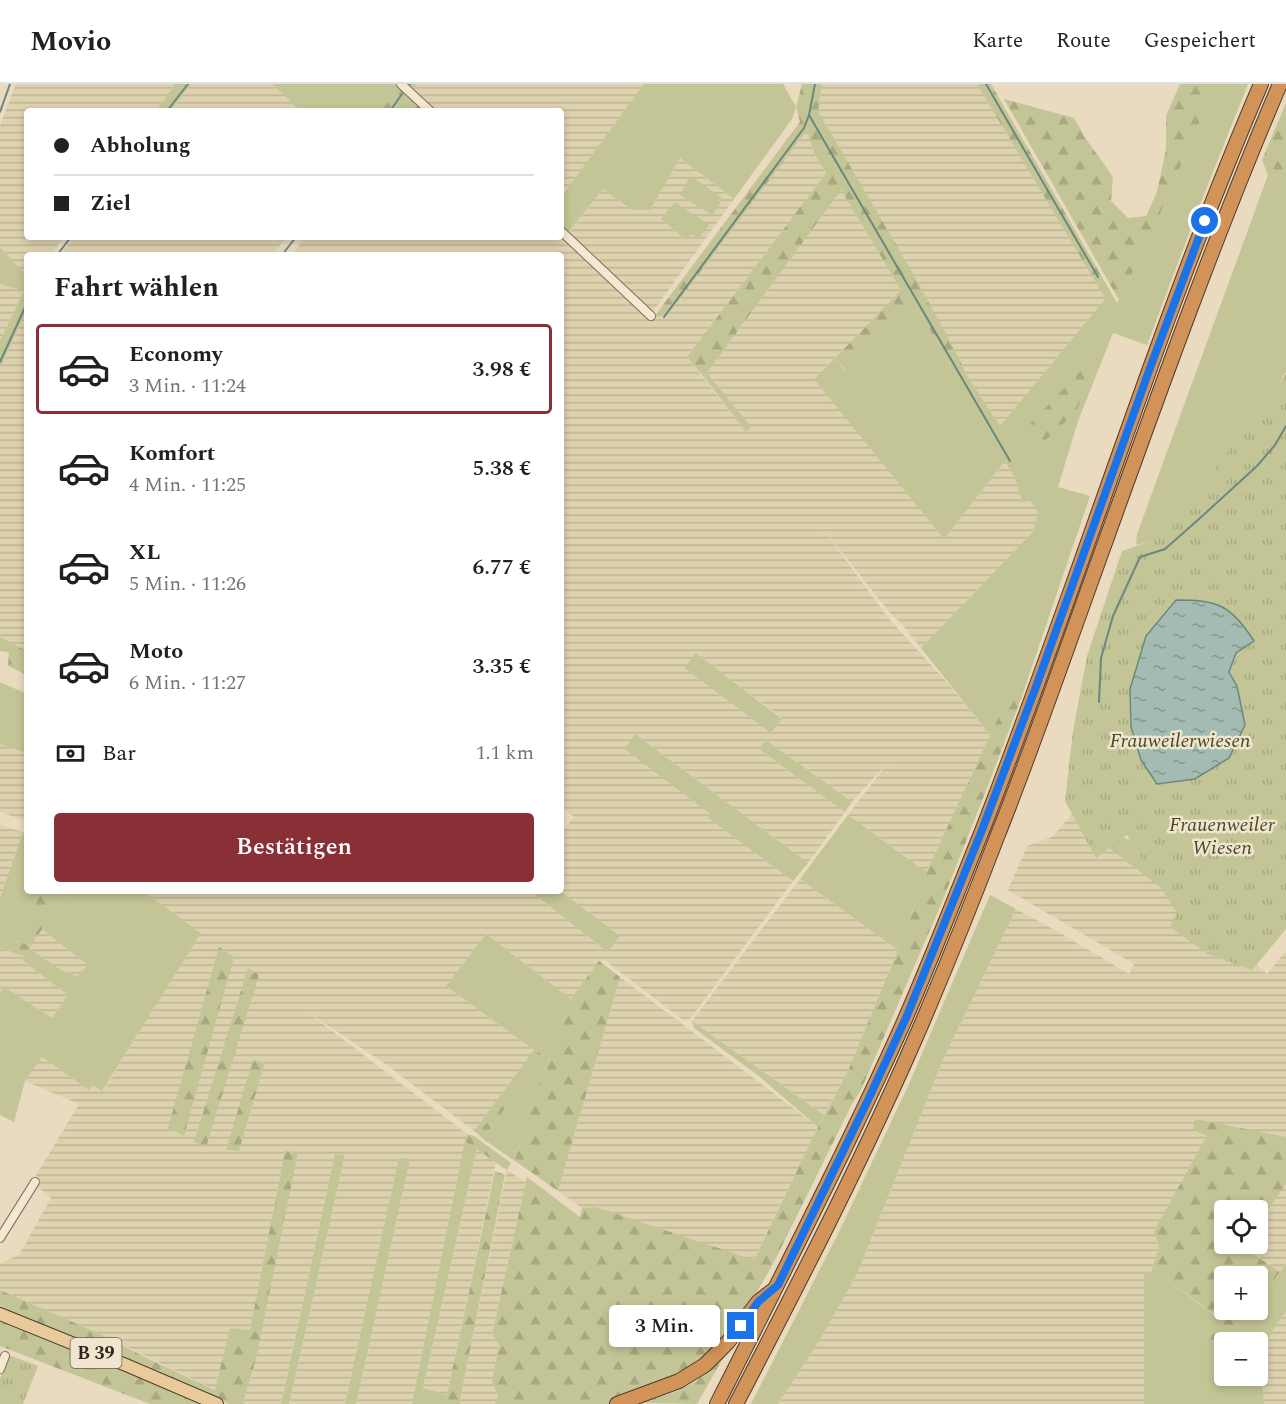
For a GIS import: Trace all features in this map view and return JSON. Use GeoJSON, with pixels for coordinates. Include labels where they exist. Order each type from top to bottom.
{"type":"FeatureCollection","features":[{"type":"Feature","properties":{"kind":"highway"},"geometry":{"type":"LineString","coordinates":[[717,1404],[778,1285],[906,1018],[973,852],[1041,673],[1181,284],[1261,84]]}},
{"type":"Feature","properties":{"kind":"highway"},"geometry":{"type":"LineString","coordinates":[[736,1404],[864,1149],[946,964],[1042,720],[1197,289],[1280,84]]}},
{"type":"Feature","properties":{"kind":"highway"},"geometry":{"type":"LineString","coordinates":[[617,1404],[679,1381],[705,1365],[728,1342],[758,1302],[778,1285]]}},
{"type":"Feature","properties":{"kind":"main road","name":"B 39"},"geometry":{"type":"LineString","coordinates":[[0,1314],[217,1404]]}},
{"type":"Feature","properties":{"kind":"main road","name":"B 39"},"geometry":{"type":"LineString","coordinates":[[191,1394],[210,1404]]}},
{"type":"Feature","properties":{"kind":"street"},"geometry":{"type":"LineString","coordinates":[[401,84],[427,108]]}},
{"type":"Feature","properties":{"kind":"street"},"geometry":{"type":"LineString","coordinates":[[564,234],[651,316]]}},
{"type":"Feature","properties":{"kind":"street"},"geometry":{"type":"LineString","coordinates":[[0,1238],[35,1182]]}},
{"type":"Feature","properties":{"kind":"street"},"geometry":{"type":"LineString","coordinates":[[0,1370],[5,1356]]}},
{"type":"Feature","properties":{"kind":"shaded area"},"geometry":{"type":"Polygon","coordinates":[[[16,84],[175,84],[158,108],[24,108],[24,240],[62,240],[53,252],[24,252],[24,273],[0,247],[0,126],[16,84]]]}},
{"type":"Feature","properties":{"kind":"shaded area"},"geometry":{"type":"Polygon","coordinates":[[[191,84],[272,84],[298,108],[172,108],[191,84]]]}},
{"type":"Feature","properties":{"kind":"shaded area"},"geometry":{"type":"Polygon","coordinates":[[[417,84],[644,84],[564,193],[564,108],[431,108],[411,91],[417,84]]]}},
{"type":"Feature","properties":{"kind":"shaded area"},"geometry":{"type":"Polygon","coordinates":[[[822,84],[977,84],[1106,298],[1000,426],[966,374],[818,111],[822,84]]]}},
{"type":"Feature","properties":{"kind":"shaded area"},"geometry":{"type":"Polygon","coordinates":[[[807,129],[815,155],[826,173],[687,357],[746,432],[750,427],[707,373],[841,189],[901,290],[815,378],[944,539],[1005,461],[1015,478],[1023,503],[1028,497],[1039,511],[1033,532],[921,648],[821,526],[889,619],[950,686],[990,735],[927,871],[848,815],[890,760],[852,802],[766,740],[759,749],[845,812],[808,863],[635,734],[710,815],[708,818],[793,881],[690,1019],[683,1020],[603,959],[571,999],[486,934],[446,986],[534,1050],[474,1131],[387,1065],[306,1011],[467,1134],[412,1404],[356,1404],[410,1159],[399,1159],[345,1404],[289,1404],[345,1155],[335,1154],[281,1404],[246,1404],[243,1402],[256,1359],[297,1152],[285,1152],[250,1330],[230,1328],[216,1390],[98,1333],[0,1290],[0,1263],[19,1255],[51,1198],[32,1182],[79,1104],[25,1081],[42,1057],[89,1090],[93,1085],[103,1091],[200,932],[147,894],[534,894],[608,952],[619,937],[564,894],[564,830],[574,817],[564,809],[564,252],[294,252],[303,240],[564,240],[564,229],[569,233],[603,189],[632,210],[650,210],[680,158],[734,199],[649,317],[668,315],[807,129]],[[695,653],[772,733],[782,718],[695,653]],[[265,1062],[227,1150],[239,1151],[265,1062]]]}},
{"type":"Feature","properties":{"kind":"shaded area"},"geometry":{"type":"Polygon","coordinates":[[[72,240],[284,240],[275,252],[62,252],[72,240]]]}},
{"type":"Feature","properties":{"kind":"shaded area"},"geometry":{"type":"Polygon","coordinates":[[[0,284],[24,290],[0,340],[0,284]]]}},
{"type":"Feature","properties":{"kind":"shaded area"},"geometry":{"type":"Polygon","coordinates":[[[24,316],[24,649],[0,637],[0,368],[24,316]]]}},
{"type":"Feature","properties":{"kind":"shaded area"},"geometry":{"type":"Polygon","coordinates":[[[0,744],[24,752],[24,820],[0,812],[0,744]]]}},
{"type":"Feature","properties":{"kind":"shaded area"},"geometry":{"type":"Polygon","coordinates":[[[1088,796],[1184,905],[1267,974],[1286,951],[1286,1264],[1280,1272],[1255,1254],[1268,1254],[1268,1200],[1250,1200],[1208,1136],[1154,1231],[1159,1248],[1151,1272],[1144,1272],[1144,1404],[778,1404],[819,1341],[857,1274],[942,1062],[1016,909],[1129,974],[1134,964],[1008,890],[1027,846],[1052,837],[1088,796]]]}},
{"type":"Feature","properties":{"kind":"shaded area"},"geometry":{"type":"Polygon","coordinates":[[[0,825],[23,832],[0,898],[0,825]]]}},
{"type":"Feature","properties":{"kind":"shaded area"},"geometry":{"type":"Polygon","coordinates":[[[800,879],[898,950],[848,1071],[824,1115],[692,1021],[800,879]]]}},
{"type":"Feature","properties":{"kind":"shaded area"},"geometry":{"type":"Polygon","coordinates":[[[42,929],[88,965],[79,976],[61,970],[29,948],[42,929]]]}},
{"type":"Feature","properties":{"kind":"shaded area"},"geometry":{"type":"Polygon","coordinates":[[[0,948],[24,956],[22,960],[68,995],[52,1018],[4,987],[0,993],[0,948]]]}},
{"type":"Feature","properties":{"kind":"shaded area"},"geometry":{"type":"Polygon","coordinates":[[[620,977],[818,1127],[753,1261],[596,1207],[582,1208],[558,1191],[620,977]]]}},
{"type":"Feature","properties":{"kind":"shaded area"},"geometry":{"type":"Polygon","coordinates":[[[477,1148],[496,1162],[447,1395],[423,1389],[477,1148]]]}},
{"type":"Feature","properties":{"kind":"shaded area"},"geometry":{"type":"Polygon","coordinates":[[[507,1170],[526,1182],[492,1333],[499,1343],[492,1382],[498,1396],[495,1404],[461,1404],[460,1400],[507,1170]]]}},
{"type":"Feature","properties":{"kind":"shaded area"},"geometry":{"type":"Polygon","coordinates":[[[1286,1311],[1286,1404],[1264,1404],[1263,1386],[1268,1386],[1268,1338],[1286,1311]]]}},
{"type":"Feature","properties":{"kind":"green space"},"geometry":{"type":"Polygon","coordinates":[[[175,84],[191,84],[172,108],[158,108],[175,84]]]}},
{"type":"Feature","properties":{"kind":"green space"},"geometry":{"type":"Polygon","coordinates":[[[272,84],[401,84],[383,108],[298,108],[272,84]]]}},
{"type":"Feature","properties":{"kind":"green space"},"geometry":{"type":"Polygon","coordinates":[[[401,84],[417,84],[411,91],[431,108],[383,108],[401,84]]]}},
{"type":"Feature","properties":{"kind":"green space"},"geometry":{"type":"Polygon","coordinates":[[[644,84],[783,84],[796,107],[792,119],[734,199],[680,158],[650,210],[632,210],[603,189],[568,233],[564,229],[564,193],[644,84]]]}},
{"type":"Feature","properties":{"kind":"green space"},"geometry":{"type":"Polygon","coordinates":[[[802,84],[822,84],[818,111],[912,272],[966,374],[956,376],[918,309],[908,312],[846,370],[835,358],[901,290],[841,190],[704,377],[687,357],[826,173],[815,155],[807,130],[668,315],[654,317],[800,122],[796,107],[802,84]]]}},
{"type":"Feature","properties":{"kind":"green space"},"geometry":{"type":"Polygon","coordinates":[[[977,84],[991,84],[1117,303],[1111,308],[977,84]]]}},
{"type":"Feature","properties":{"kind":"green space"},"geometry":{"type":"Polygon","coordinates":[[[1180,84],[1216,84],[1153,230],[1119,300],[1004,99],[1074,118],[1113,177],[1111,201],[1128,218],[1146,216],[1157,192],[1166,149],[1166,116],[1180,84]]]}},
{"type":"Feature","properties":{"kind":"green space"},"geometry":{"type":"Polygon","coordinates":[[[1216,84],[1248,84],[1147,345],[1113,333],[1078,421],[1058,487],[1090,496],[1022,696],[1016,680],[990,735],[921,648],[1033,532],[1038,511],[1028,498],[1023,503],[1015,478],[1005,461],[944,539],[814,379],[835,358],[845,370],[908,312],[918,309],[956,376],[966,374],[1000,426],[1106,298],[1111,307],[1119,300],[1153,230],[1216,84]]]}},
{"type":"Feature","properties":{"kind":"green space"},"geometry":{"type":"Polygon","coordinates":[[[1286,103],[1286,202],[1268,175],[1262,160],[1286,103]]]}},
{"type":"Feature","properties":{"kind":"green space"},"geometry":{"type":"Polygon","coordinates":[[[1268,175],[1286,202],[1286,372],[1251,427],[1159,539],[1136,545],[1137,534],[1268,175]]]}},
{"type":"Feature","properties":{"kind":"green space"},"geometry":{"type":"Polygon","coordinates":[[[691,176],[723,199],[712,215],[680,195],[691,176]]]}},
{"type":"Feature","properties":{"kind":"green space"},"geometry":{"type":"Polygon","coordinates":[[[675,202],[709,225],[698,239],[691,234],[686,240],[661,219],[675,202]]]}},
{"type":"Feature","properties":{"kind":"green space"},"geometry":{"type":"Polygon","coordinates":[[[0,247],[24,273],[24,291],[0,284],[0,247]]]}},
{"type":"Feature","properties":{"kind":"green space"},"geometry":{"type":"Polygon","coordinates":[[[24,291],[24,316],[0,368],[0,340],[24,291]]]}},
{"type":"Feature","properties":{"kind":"green space"},"geometry":{"type":"Polygon","coordinates":[[[1082,369],[1093,371],[1076,412],[1035,450],[1020,435],[1082,369]]]}},
{"type":"Feature","properties":{"kind":"green space"},"geometry":{"type":"Polygon","coordinates":[[[707,373],[751,427],[746,432],[704,377],[707,373]]]}},
{"type":"Feature","properties":{"kind":"green space","name":"Frauweilerwiesen"},"geometry":{"type":"Polygon","coordinates":[[[1286,374],[1286,929],[1252,970],[1208,954],[1170,927],[1177,913],[1127,835],[1096,858],[1065,801],[1073,731],[1087,656],[1122,551],[1154,540],[1212,473],[1286,374]]]}},
{"type":"Feature","properties":{"kind":"green space"},"geometry":{"type":"Polygon","coordinates":[[[0,637],[24,649],[24,674],[8,666],[9,652],[0,651],[0,637]]]}},
{"type":"Feature","properties":{"kind":"green space"},"geometry":{"type":"Polygon","coordinates":[[[696,653],[782,719],[771,733],[685,668],[696,653]]]}},
{"type":"Feature","properties":{"kind":"green space"},"geometry":{"type":"Polygon","coordinates":[[[1016,679],[1022,696],[942,902],[861,1090],[773,1264],[751,1302],[731,1330],[708,1354],[683,1372],[634,1391],[609,1404],[495,1404],[498,1396],[492,1382],[499,1344],[492,1334],[527,1177],[580,1217],[582,1208],[596,1207],[754,1260],[818,1127],[848,1071],[898,950],[927,871],[1016,679]]]}},
{"type":"Feature","properties":{"kind":"green space"},"geometry":{"type":"Polygon","coordinates":[[[0,682],[24,693],[24,752],[0,744],[0,682]]]}},
{"type":"Feature","properties":{"kind":"green space"},"geometry":{"type":"Polygon","coordinates":[[[635,734],[808,863],[793,881],[708,818],[710,814],[625,749],[635,734]]]}},
{"type":"Feature","properties":{"kind":"green space"},"geometry":{"type":"Polygon","coordinates":[[[766,740],[852,802],[845,812],[759,749],[766,740]]]}},
{"type":"Feature","properties":{"kind":"green space"},"geometry":{"type":"Polygon","coordinates":[[[848,815],[927,871],[898,950],[800,879],[848,815]]]}},
{"type":"Feature","properties":{"kind":"green space"},"geometry":{"type":"Polygon","coordinates":[[[23,832],[24,894],[37,894],[28,936],[36,938],[31,946],[0,935],[0,898],[23,832]]]}},
{"type":"Feature","properties":{"kind":"green space"},"geometry":{"type":"Polygon","coordinates":[[[1109,837],[1145,841],[1184,905],[1097,839],[1109,837]]]}},
{"type":"Feature","properties":{"kind":"green space"},"geometry":{"type":"Polygon","coordinates":[[[37,894],[67,894],[36,938],[28,936],[37,894]]]}},
{"type":"Feature","properties":{"kind":"green space"},"geometry":{"type":"Polygon","coordinates":[[[67,894],[147,894],[201,933],[102,1091],[93,1085],[89,1090],[42,1057],[25,1081],[14,1122],[0,1115],[0,993],[4,987],[52,1018],[68,995],[22,960],[29,948],[61,970],[78,976],[88,965],[42,929],[67,894]]]}},
{"type":"Feature","properties":{"kind":"green space"},"geometry":{"type":"Polygon","coordinates":[[[534,894],[564,894],[620,936],[608,952],[534,894]]]}},
{"type":"Feature","properties":{"kind":"green space"},"geometry":{"type":"Polygon","coordinates":[[[990,895],[1016,909],[942,1062],[857,1274],[819,1341],[778,1404],[751,1404],[838,1234],[909,1084],[990,895]]]}},
{"type":"Feature","properties":{"kind":"green space"},"geometry":{"type":"Polygon","coordinates":[[[486,934],[571,999],[526,1118],[515,1161],[483,1139],[546,1051],[546,1043],[478,1134],[474,1131],[534,1050],[446,986],[486,934]]]}},
{"type":"Feature","properties":{"kind":"green space"},"geometry":{"type":"Polygon","coordinates":[[[0,935],[31,946],[24,956],[0,948],[0,935]]]}},
{"type":"Feature","properties":{"kind":"green space"},"geometry":{"type":"Polygon","coordinates":[[[219,947],[234,957],[184,1136],[168,1128],[219,947]]]}},
{"type":"Feature","properties":{"kind":"green space"},"geometry":{"type":"Polygon","coordinates":[[[599,961],[620,977],[558,1191],[515,1161],[526,1118],[571,999],[599,961]]]}},
{"type":"Feature","properties":{"kind":"green space"},"geometry":{"type":"Polygon","coordinates":[[[248,968],[259,975],[206,1147],[194,1142],[248,968]]]}},
{"type":"Feature","properties":{"kind":"green space"},"geometry":{"type":"Polygon","coordinates":[[[692,1021],[824,1115],[818,1127],[760,1077],[694,1028],[692,1021]]]}},
{"type":"Feature","properties":{"kind":"green space"},"geometry":{"type":"Polygon","coordinates":[[[546,1042],[546,1051],[483,1139],[478,1134],[546,1042]]]}},
{"type":"Feature","properties":{"kind":"green space"},"geometry":{"type":"Polygon","coordinates":[[[253,1060],[265,1062],[239,1151],[226,1150],[253,1060]]]}},
{"type":"Feature","properties":{"kind":"green space"},"geometry":{"type":"Polygon","coordinates":[[[1195,1119],[1286,1137],[1286,1184],[1268,1209],[1268,1200],[1214,1200],[1214,1254],[1254,1254],[1280,1272],[1268,1288],[1268,1266],[1214,1266],[1214,1314],[1156,1272],[1151,1272],[1159,1248],[1154,1231],[1207,1136],[1193,1130],[1195,1119]]]}},
{"type":"Feature","properties":{"kind":"green space"},"geometry":{"type":"Polygon","coordinates":[[[467,1134],[474,1136],[511,1163],[507,1170],[465,1141],[467,1134]]]}},
{"type":"Feature","properties":{"kind":"green space"},"geometry":{"type":"Polygon","coordinates":[[[465,1141],[477,1148],[423,1388],[447,1395],[445,1404],[412,1404],[465,1141]]]}},
{"type":"Feature","properties":{"kind":"green space"},"geometry":{"type":"Polygon","coordinates":[[[285,1151],[298,1152],[256,1359],[243,1402],[246,1404],[229,1404],[0,1309],[0,1290],[98,1333],[215,1390],[230,1328],[250,1330],[285,1151]]]}},
{"type":"Feature","properties":{"kind":"green space"},"geometry":{"type":"Polygon","coordinates":[[[335,1154],[345,1155],[289,1404],[281,1404],[335,1154]]]}},
{"type":"Feature","properties":{"kind":"green space"},"geometry":{"type":"Polygon","coordinates":[[[399,1158],[410,1159],[356,1404],[345,1404],[399,1158]]]}},
{"type":"Feature","properties":{"kind":"green space"},"geometry":{"type":"Polygon","coordinates":[[[495,1171],[505,1175],[461,1404],[445,1404],[495,1171]]]}},
{"type":"Feature","properties":{"kind":"green space"},"geometry":{"type":"Polygon","coordinates":[[[1286,1264],[1286,1311],[1268,1338],[1268,1332],[1235,1331],[1243,1320],[1268,1320],[1268,1288],[1286,1264]]]}},
{"type":"Feature","properties":{"kind":"green space"},"geometry":{"type":"Polygon","coordinates":[[[1144,1272],[1156,1272],[1214,1315],[1214,1320],[1222,1321],[1210,1339],[1214,1353],[1214,1386],[1248,1386],[1250,1404],[1144,1404],[1144,1272]]]}},
{"type":"Feature","properties":{"kind":"green space"},"geometry":{"type":"Polygon","coordinates":[[[1222,1320],[1243,1320],[1236,1332],[1214,1332],[1222,1320]]]}},
{"type":"Feature","properties":{"kind":"green space"},"geometry":{"type":"Polygon","coordinates":[[[0,1321],[138,1375],[199,1404],[150,1404],[0,1346],[0,1321]]]}},
{"type":"Feature","properties":{"kind":"green space"},"geometry":{"type":"Polygon","coordinates":[[[1214,1333],[1214,1353],[1210,1339],[1214,1333]]]}},
{"type":"Feature","properties":{"kind":"green space"},"geometry":{"type":"Polygon","coordinates":[[[726,1353],[697,1404],[637,1403],[693,1383],[726,1353]]]}},
{"type":"Feature","properties":{"kind":"green space"},"geometry":{"type":"Polygon","coordinates":[[[9,1355],[38,1366],[23,1404],[0,1404],[0,1378],[9,1355]]]}},
{"type":"Feature","properties":{"kind":"green space"},"geometry":{"type":"Polygon","coordinates":[[[1248,1386],[1263,1386],[1264,1404],[1250,1404],[1248,1386]]]}},
{"type":"Feature","properties":{"kind":"water"},"geometry":{"type":"Polygon","coordinates":[[[1176,600],[1203,601],[1222,607],[1238,619],[1254,641],[1236,653],[1229,672],[1237,686],[1245,725],[1229,758],[1195,779],[1157,784],[1141,760],[1131,727],[1130,689],[1146,636],[1176,600]]]}},
{"type":"Feature","properties":{"kind":"waterway"},"geometry":{"type":"LineString","coordinates":[[0,112],[10,84]]}},
{"type":"Feature","properties":{"kind":"waterway"},"geometry":{"type":"LineString","coordinates":[[169,108],[188,84]]}},
{"type":"Feature","properties":{"kind":"waterway"},"geometry":{"type":"LineString","coordinates":[[815,84],[809,115],[1010,461]]}},
{"type":"Feature","properties":{"kind":"waterway"},"geometry":{"type":"LineString","coordinates":[[986,84],[1098,277]]}},
{"type":"Feature","properties":{"kind":"waterway"},"geometry":{"type":"LineString","coordinates":[[392,108],[402,94]]}},
{"type":"Feature","properties":{"kind":"waterway"},"geometry":{"type":"LineString","coordinates":[[664,317],[804,128],[809,115]]}},
{"type":"Feature","properties":{"kind":"waterway"},"geometry":{"type":"LineString","coordinates":[[59,252],[69,240]]}},
{"type":"Feature","properties":{"kind":"waterway"},"geometry":{"type":"LineString","coordinates":[[284,252],[294,240]]}},
{"type":"Feature","properties":{"kind":"waterway"},"geometry":{"type":"LineString","coordinates":[[0,362],[24,310]]}},
{"type":"Feature","properties":{"kind":"waterway"},"geometry":{"type":"LineString","coordinates":[[1099,702],[1101,658],[1113,616],[1140,557],[1165,549],[1199,519],[1257,466],[1275,445],[1286,426]]}},
{"type":"Feature","properties":{"kind":"route"},"geometry":{"type":"LineString","coordinates":[[741,1326],[758,1302],[778,1285],[906,1018],[982,830],[1037,684],[1205,221]]}},
{"type":"Feature","properties":{"kind":"park label","name":"Frauenweiler Wiesen"},"geometry":{"type":"Point","coordinates":[1222,836]}}]}
